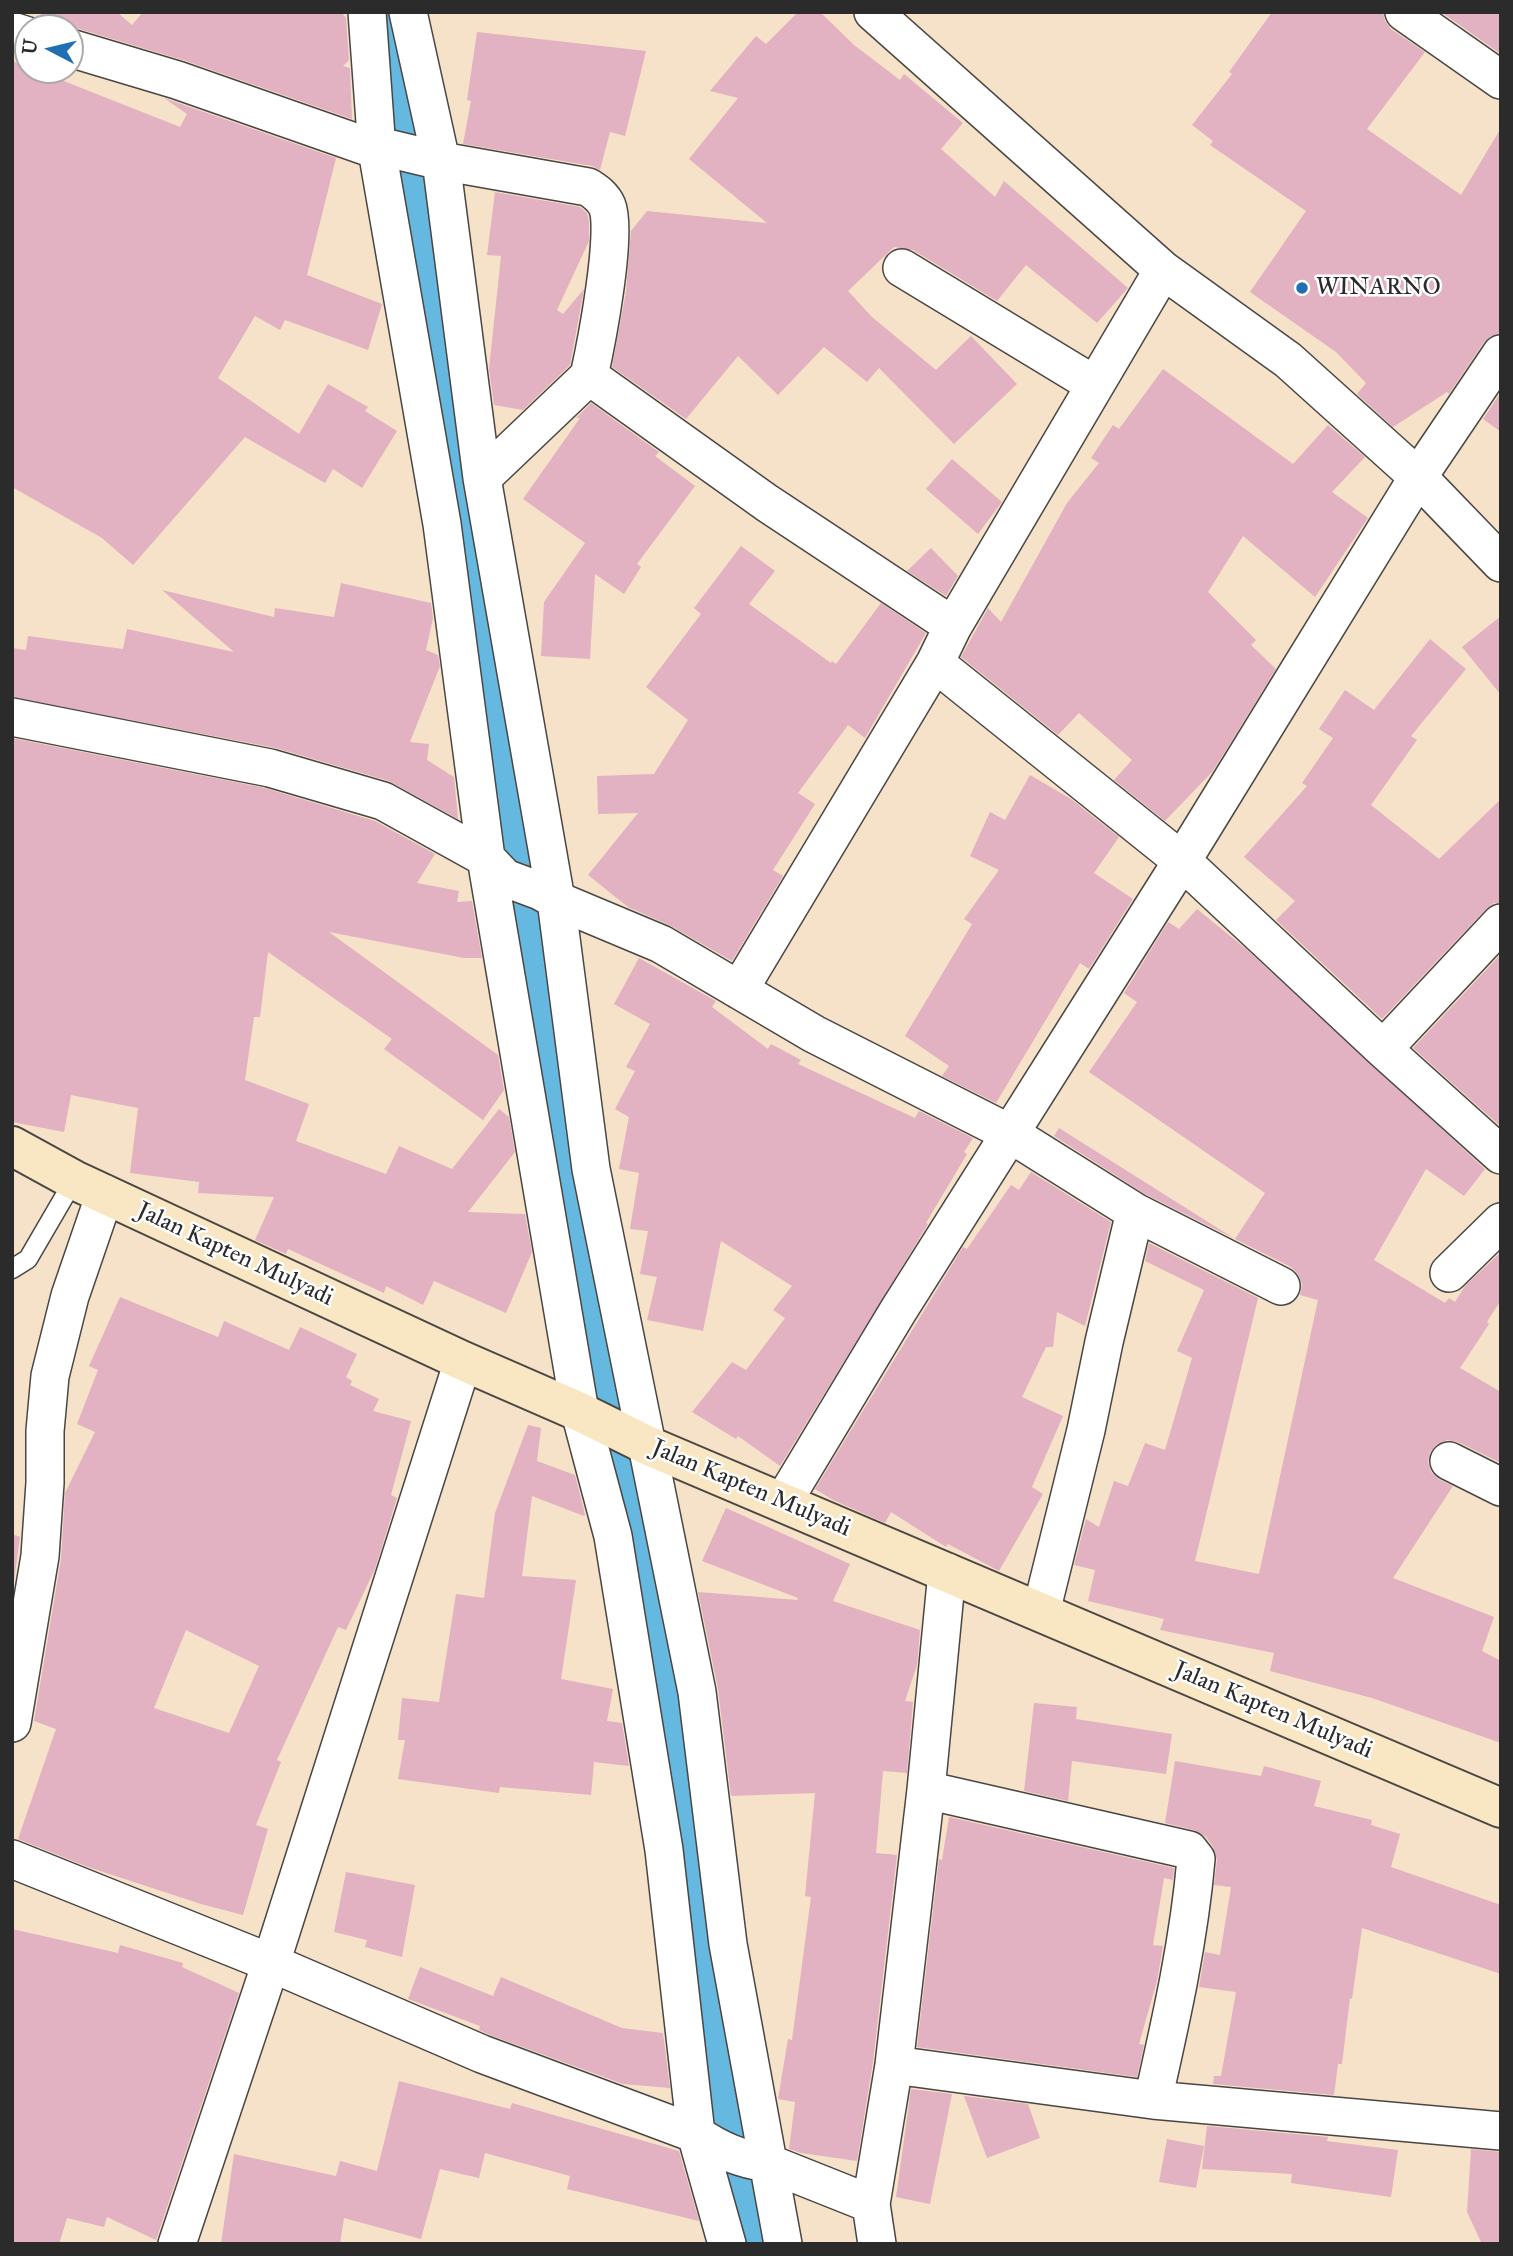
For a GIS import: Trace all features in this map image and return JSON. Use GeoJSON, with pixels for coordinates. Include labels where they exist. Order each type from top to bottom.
{"type":"FeatureCollection","features":[{"type":"Feature","properties":{"kind":"main road","name":"Jalan Kapten Mulyadi"},"geometry":{"type":"LineString","coordinates":[[12,1146],[89,1187],[644,1443],[1501,1808]]}},
{"type":"Feature","properties":{"kind":"street"},"geometry":{"type":"LineString","coordinates":[[367,12],[384,150],[496,868],[585,1414],[613,1536],[664,1850],[704,2139],[727,2244]]}},
{"type":"Feature","properties":{"kind":"street"},"geometry":{"type":"LineString","coordinates":[[408,12],[436,160],[482,478],[591,1169],[644,1443],[697,1692],[728,1944],[762,2162],[783,2244]]}},
{"type":"Feature","properties":{"kind":"street"},"geometry":{"type":"LineString","coordinates":[[873,12],[1163,270],[1288,360],[1418,477],[1501,563]]}},
{"type":"Feature","properties":{"kind":"street"},"geometry":{"type":"LineString","coordinates":[[1404,12],[1501,80]]}},
{"type":"Feature","properties":{"kind":"street"},"geometry":{"type":"LineString","coordinates":[[84,52],[177,80],[384,150],[588,187],[603,199],[609,214],[609,248],[600,321],[589,376],[482,478]]}},
{"type":"Feature","properties":{"kind":"street"},"geometry":{"type":"LineString","coordinates":[[902,268],[1095,385]]}},
{"type":"Feature","properties":{"kind":"street"},"geometry":{"type":"LineString","coordinates":[[739,990],[935,663],[953,626],[1163,270]]}},
{"type":"Feature","properties":{"kind":"street"},"geometry":{"type":"LineString","coordinates":[[783,1502],[898,1311],[1182,861],[1418,477],[1501,354]]}},
{"type":"Feature","properties":{"kind":"street"},"geometry":{"type":"LineString","coordinates":[[589,376],[767,503],[953,626]]}},
{"type":"Feature","properties":{"kind":"street"},"geometry":{"type":"LineString","coordinates":[[935,663],[1182,861],[1501,1155]]}},
{"type":"Feature","properties":{"kind":"street"},"geometry":{"type":"LineString","coordinates":[[12,717],[270,768],[383,801],[496,868],[548,895],[661,944],[814,1034],[1009,1133],[1135,1212],[1281,1286]]}},
{"type":"Feature","properties":{"kind":"street"},"geometry":{"type":"LineString","coordinates":[[1383,1049],[1501,923]]}},
{"type":"Feature","properties":{"kind":"street"},"geometry":{"type":"LineString","coordinates":[[12,1723],[40,1556],[50,1376],[70,1296],[89,1187]]}},
{"type":"Feature","properties":{"kind":"street"},"geometry":{"type":"LineString","coordinates":[[1041,1612],[1086,1430],[1135,1212]]}},
{"type":"Feature","properties":{"kind":"street"},"geometry":{"type":"LineString","coordinates":[[1450,1273],[1501,1222]]}},
{"type":"Feature","properties":{"kind":"street"},"geometry":{"type":"LineString","coordinates":[[177,2244],[271,1963],[463,1361]]}},
{"type":"Feature","properties":{"kind":"street"},"geometry":{"type":"LineString","coordinates":[[1449,1461],[1501,1487]]}},
{"type":"Feature","properties":{"kind":"street"},"geometry":{"type":"LineString","coordinates":[[877,2244],[871,2204],[894,2065],[926,1790],[947,1572]]}},
{"type":"Feature","properties":{"kind":"street"},"geometry":{"type":"LineString","coordinates":[[926,1790],[1189,1850],[1195,1855],[1193,1898],[1179,1985],[1153,2100]]}},
{"type":"Feature","properties":{"kind":"street"},"geometry":{"type":"LineString","coordinates":[[12,1859],[271,1963],[482,2054],[871,2204]]}},
{"type":"Feature","properties":{"kind":"street"},"geometry":{"type":"LineString","coordinates":[[894,2065],[1153,2100],[1501,2131]]}},
{"type":"Feature","properties":{"kind":"lane"},"geometry":{"type":"LineString","coordinates":[[12,1269],[28,1259],[89,1187]]}},
{"type":"Feature","properties":{"kind":"building"},"geometry":{"type":"Polygon","coordinates":[[[37,12],[117,12],[132,25],[143,12],[341,12],[346,18],[349,60],[343,66],[350,68],[352,119],[183,60],[84,30],[84,14],[37,12]]]}},
{"type":"Feature","properties":{"kind":"building"},"geometry":{"type":"Polygon","coordinates":[[[798,12],[820,12],[854,45],[900,80],[904,74],[963,123],[941,149],[995,197],[1004,181],[1128,288],[1097,323],[1026,265],[997,301],[913,250],[894,247],[848,291],[872,317],[936,370],[971,336],[1017,384],[954,444],[879,368],[867,382],[824,347],[778,395],[738,356],[686,419],[612,367],[626,292],[631,231],[647,211],[767,223],[689,159],[738,98],[710,91],[756,36],[766,44],[798,12]]]}},
{"type":"Feature","properties":{"kind":"building"},"geometry":{"type":"Polygon","coordinates":[[[1272,12],[1383,12],[1391,29],[1425,52],[1367,129],[1461,195],[1501,128],[1501,333],[1484,342],[1449,394],[1447,392],[1393,427],[1357,394],[1366,383],[1336,352],[1250,292],[1306,211],[1210,145],[1213,141],[1192,125],[1232,74],[1229,72],[1272,12]]]}},
{"type":"Feature","properties":{"kind":"building"},"geometry":{"type":"Polygon","coordinates":[[[1441,12],[1501,12],[1501,54],[1441,12]]]}},
{"type":"Feature","properties":{"kind":"building"},"geometry":{"type":"Polygon","coordinates":[[[477,32],[646,51],[625,136],[610,132],[600,170],[592,166],[463,144],[471,101],[467,100],[477,32]]]}},
{"type":"Feature","properties":{"kind":"building"},"geometry":{"type":"Polygon","coordinates":[[[12,61],[14,84],[71,84],[180,127],[187,114],[164,98],[336,158],[307,275],[382,304],[368,350],[285,320],[280,330],[255,316],[218,378],[299,434],[328,384],[368,407],[365,411],[397,431],[362,488],[333,469],[325,483],[245,437],[133,565],[102,538],[12,487],[12,61]]]}},
{"type":"Feature","properties":{"kind":"building"},"geometry":{"type":"Polygon","coordinates":[[[495,192],[580,207],[587,213],[589,222],[589,241],[557,310],[563,314],[584,289],[570,365],[523,410],[494,405],[489,369],[501,256],[487,255],[495,192]]]}},
{"type":"Feature","properties":{"kind":"building"},"geometry":{"type":"Polygon","coordinates":[[[1163,369],[1293,464],[1328,425],[1365,457],[1332,492],[1368,518],[1315,597],[1243,536],[1208,592],[1256,640],[1251,645],[1276,669],[1213,771],[1165,821],[1114,780],[1132,760],[1079,713],[1058,735],[961,657],[988,608],[1001,622],[1067,503],[1099,463],[1091,458],[1113,425],[1119,429],[1163,369]]]}},
{"type":"Feature","properties":{"kind":"building"},"geometry":{"type":"Polygon","coordinates":[[[1501,392],[1501,432],[1483,419],[1501,392]]]}},
{"type":"Feature","properties":{"kind":"building"},"geometry":{"type":"Polygon","coordinates":[[[591,403],[659,452],[655,456],[695,486],[637,564],[641,567],[624,594],[595,574],[590,659],[541,656],[544,602],[585,543],[523,499],[580,418],[576,418],[591,403]]]}},
{"type":"Feature","properties":{"kind":"building"},"geometry":{"type":"Polygon","coordinates":[[[952,459],[1002,502],[978,534],[926,489],[952,459]]]}},
{"type":"Feature","properties":{"kind":"building"},"geometry":{"type":"Polygon","coordinates":[[[741,546],[775,571],[749,604],[831,663],[832,661],[836,664],[881,603],[926,633],[865,738],[848,725],[798,793],[815,804],[773,870],[783,876],[732,961],[671,926],[628,907],[588,875],[638,813],[598,814],[597,776],[654,774],[688,720],[646,687],[701,614],[694,608],[741,546]]]}},
{"type":"Feature","properties":{"kind":"building"},"geometry":{"type":"Polygon","coordinates":[[[931,548],[958,576],[946,596],[907,571],[931,548]]]}},
{"type":"Feature","properties":{"kind":"building"},"geometry":{"type":"Polygon","coordinates":[[[341,583],[431,603],[433,618],[426,650],[438,655],[440,666],[410,742],[429,744],[427,760],[454,777],[458,819],[389,781],[276,748],[12,697],[12,648],[26,650],[28,636],[123,649],[127,629],[234,652],[162,590],[274,617],[275,608],[334,617],[341,583]]]}},
{"type":"Feature","properties":{"kind":"building"},"geometry":{"type":"Polygon","coordinates":[[[1501,616],[1501,695],[1462,647],[1501,616]]]}},
{"type":"Feature","properties":{"kind":"building"},"geometry":{"type":"Polygon","coordinates":[[[1430,639],[1466,669],[1411,736],[1417,740],[1371,805],[1439,859],[1501,799],[1501,903],[1494,903],[1486,909],[1382,1019],[1276,920],[1295,901],[1244,857],[1307,786],[1302,783],[1333,738],[1319,729],[1345,690],[1374,710],[1430,639]]]}},
{"type":"Feature","properties":{"kind":"building"},"geometry":{"type":"Polygon","coordinates":[[[12,738],[265,788],[375,821],[435,854],[417,883],[459,891],[457,902],[472,901],[482,958],[464,958],[329,932],[498,1055],[504,1090],[483,1120],[384,1049],[392,1039],[268,952],[260,1017],[254,1017],[245,1080],[309,1104],[296,1141],[386,1174],[399,1146],[452,1169],[499,1109],[509,1117],[515,1152],[468,1212],[525,1214],[532,1252],[506,1313],[434,1281],[423,1305],[386,1286],[384,1293],[288,1249],[286,1254],[255,1240],[274,1197],[198,1193],[199,1182],[130,1173],[138,1108],[71,1095],[64,1132],[12,1122],[12,738]]]}},
{"type":"Feature","properties":{"kind":"building"},"geometry":{"type":"Polygon","coordinates":[[[1030,775],[1071,799],[1119,837],[1094,873],[1133,899],[1089,969],[1080,963],[996,1103],[942,1076],[949,1066],[905,1036],[972,924],[964,919],[999,870],[970,856],[990,812],[1005,820],[1030,775]]]}},
{"type":"Feature","properties":{"kind":"building"},"geometry":{"type":"Polygon","coordinates":[[[1197,909],[1245,948],[1485,1169],[1464,1196],[1426,1169],[1374,1260],[1445,1303],[1449,1298],[1455,1302],[1465,1286],[1501,1252],[1501,1300],[1487,1322],[1489,1324],[1460,1368],[1501,1392],[1501,1463],[1458,1442],[1447,1440],[1437,1444],[1430,1452],[1428,1462],[1431,1472],[1453,1486],[1393,1578],[1494,1617],[1482,1651],[1501,1661],[1501,1743],[1372,1698],[1270,1671],[1274,1653],[1160,1630],[1164,1619],[1088,1601],[1095,1570],[1074,1565],[1086,1519],[1099,1527],[1114,1481],[1128,1486],[1145,1443],[1165,1450],[1192,1358],[1177,1351],[1204,1290],[1145,1261],[1149,1243],[1258,1298],[1195,1561],[1259,1574],[1318,1300],[1300,1295],[1302,1284],[1291,1267],[1235,1239],[1265,1193],[1089,1072],[1137,1002],[1124,993],[1168,922],[1179,929],[1197,909]]]}},
{"type":"Feature","properties":{"kind":"building"},"geometry":{"type":"Polygon","coordinates":[[[1501,954],[1501,1123],[1499,1125],[1413,1048],[1501,954]]]}},
{"type":"Feature","properties":{"kind":"building"},"geometry":{"type":"Polygon","coordinates":[[[639,958],[716,1001],[712,1007],[768,1049],[771,1044],[801,1060],[798,1064],[915,1118],[919,1111],[973,1138],[964,1152],[967,1154],[926,1223],[928,1224],[780,1466],[738,1436],[736,1439],[692,1412],[732,1362],[746,1370],[785,1318],[773,1310],[792,1286],[721,1241],[703,1331],[647,1320],[657,1277],[640,1274],[648,1231],[630,1229],[639,1173],[619,1169],[629,1117],[615,1109],[635,1071],[626,1067],[650,1024],[614,1004],[639,958]]]}},
{"type":"Feature","properties":{"kind":"building"},"geometry":{"type":"Polygon","coordinates":[[[1059,1128],[1235,1239],[1145,1194],[1054,1136],[1059,1128]]]}},
{"type":"Feature","properties":{"kind":"building"},"geometry":{"type":"Polygon","coordinates":[[[1031,1172],[1111,1222],[1085,1326],[1057,1312],[1053,1347],[1046,1347],[1022,1397],[1063,1416],[1032,1487],[1043,1494],[999,1571],[948,1544],[946,1547],[891,1512],[885,1523],[815,1489],[963,1247],[967,1249],[1011,1185],[1019,1190],[1031,1172]]]}},
{"type":"Feature","properties":{"kind":"building"},"geometry":{"type":"Polygon","coordinates":[[[120,1297],[218,1337],[224,1321],[289,1350],[300,1327],[357,1354],[346,1377],[352,1381],[350,1385],[379,1399],[373,1411],[411,1421],[391,1495],[397,1498],[375,1569],[346,1630],[338,1627],[277,1760],[281,1762],[256,1825],[268,1829],[243,1915],[88,1867],[18,1839],[56,1729],[34,1721],[61,1559],[65,1493],[95,1432],[77,1424],[98,1370],[89,1366],[120,1297]],[[186,1630],[154,1708],[229,1733],[259,1666],[186,1630]]]}},
{"type":"Feature","properties":{"kind":"building"},"geometry":{"type":"Polygon","coordinates":[[[528,1425],[541,1428],[537,1461],[575,1475],[585,1514],[584,1516],[532,1496],[522,1576],[576,1580],[561,1679],[613,1689],[607,1721],[622,1723],[629,1766],[594,1762],[591,1795],[500,1787],[499,1793],[398,1779],[405,1740],[398,1740],[402,1698],[439,1702],[456,1594],[484,1598],[495,1513],[528,1425]]]}},
{"type":"Feature","properties":{"kind":"building"},"geometry":{"type":"Polygon","coordinates":[[[726,1508],[850,1564],[833,1601],[920,1630],[917,1665],[905,1701],[913,1702],[907,1773],[883,1771],[876,1853],[897,1855],[873,2062],[857,2161],[789,2149],[795,2102],[778,2099],[788,2039],[792,2040],[811,1897],[805,1896],[815,1793],[731,1796],[718,1689],[698,1592],[798,1598],[702,1561],[726,1508]]]}},
{"type":"Feature","properties":{"kind":"building"},"geometry":{"type":"Polygon","coordinates":[[[12,1534],[20,1537],[12,1595],[12,1534]]]}},
{"type":"Feature","properties":{"kind":"building"},"geometry":{"type":"Polygon","coordinates":[[[1034,1703],[1077,1707],[1076,1719],[1172,1734],[1166,1774],[1072,1761],[1068,1801],[1024,1791],[1034,1703]]]}},
{"type":"Feature","properties":{"kind":"building"},"geometry":{"type":"Polygon","coordinates":[[[1175,1761],[1261,1776],[1264,1766],[1321,1781],[1314,1806],[1372,1820],[1371,1825],[1400,1834],[1391,1867],[1501,1905],[1501,1974],[1362,1928],[1342,2064],[1338,2064],[1334,2095],[1213,2084],[1214,2076],[1221,2076],[1236,1992],[1199,1987],[1205,1952],[1220,1955],[1231,1887],[1214,1885],[1217,1860],[1206,1837],[1194,1830],[1165,1823],[1175,1761]]]}},
{"type":"Feature","properties":{"kind":"building"},"geometry":{"type":"Polygon","coordinates":[[[949,1817],[1174,1868],[1173,1880],[1164,1878],[1153,1945],[1163,1946],[1157,1981],[1139,2044],[1144,2045],[1137,2077],[917,2047],[939,1859],[942,1860],[949,1817]]]}},
{"type":"Feature","properties":{"kind":"building"},"geometry":{"type":"Polygon","coordinates":[[[346,1872],[415,1885],[402,1957],[365,1947],[367,1940],[334,1932],[346,1872]]]}},
{"type":"Feature","properties":{"kind":"building"},"geometry":{"type":"Polygon","coordinates":[[[12,1929],[118,1953],[120,1945],[183,1963],[182,1967],[239,1993],[156,2240],[107,2217],[104,2227],[67,2218],[59,2244],[12,2244],[12,1929]]]}},
{"type":"Feature","properties":{"kind":"building"},"geometry":{"type":"Polygon","coordinates":[[[420,1967],[493,1996],[501,1977],[622,2028],[663,2033],[670,2088],[623,2084],[490,2035],[479,2030],[480,2026],[408,1999],[420,1967]]]}},
{"type":"Feature","properties":{"kind":"building"},"geometry":{"type":"Polygon","coordinates":[[[399,2081],[510,2109],[512,2103],[679,2151],[699,2221],[567,2189],[570,2176],[485,2153],[479,2178],[440,2169],[421,2239],[344,2218],[340,2244],[221,2244],[234,2154],[336,2176],[340,2161],[377,2171],[399,2081]]]}},
{"type":"Feature","properties":{"kind":"building"},"geometry":{"type":"Polygon","coordinates":[[[911,2089],[952,2094],[930,2204],[896,2197],[911,2089]]]}},
{"type":"Feature","properties":{"kind":"building"},"geometry":{"type":"Polygon","coordinates":[[[964,2096],[1028,2104],[1040,2138],[987,2158],[964,2096]]]}},
{"type":"Feature","properties":{"kind":"building"},"geometry":{"type":"Polygon","coordinates":[[[1207,2126],[1328,2137],[1327,2141],[1398,2150],[1391,2197],[1291,2183],[1292,2174],[1202,2169],[1207,2126]]]}},
{"type":"Feature","properties":{"kind":"building"},"geometry":{"type":"Polygon","coordinates":[[[1167,2139],[1204,2146],[1196,2188],[1159,2182],[1167,2139]]]}},
{"type":"Feature","properties":{"kind":"building"},"geometry":{"type":"Polygon","coordinates":[[[1471,2149],[1501,2152],[1501,2244],[1482,2244],[1467,2212],[1471,2149]]]}},
{"type":"Feature","properties":{"kind":"waterway"},"geometry":{"type":"LineString","coordinates":[[390,12],[409,106],[482,589],[745,2244]]}},
{"type":"Feature","properties":{"kind":"place","name":"WINARNO"},"geometry":{"type":"Point","coordinates":[1302,288]}}]}
